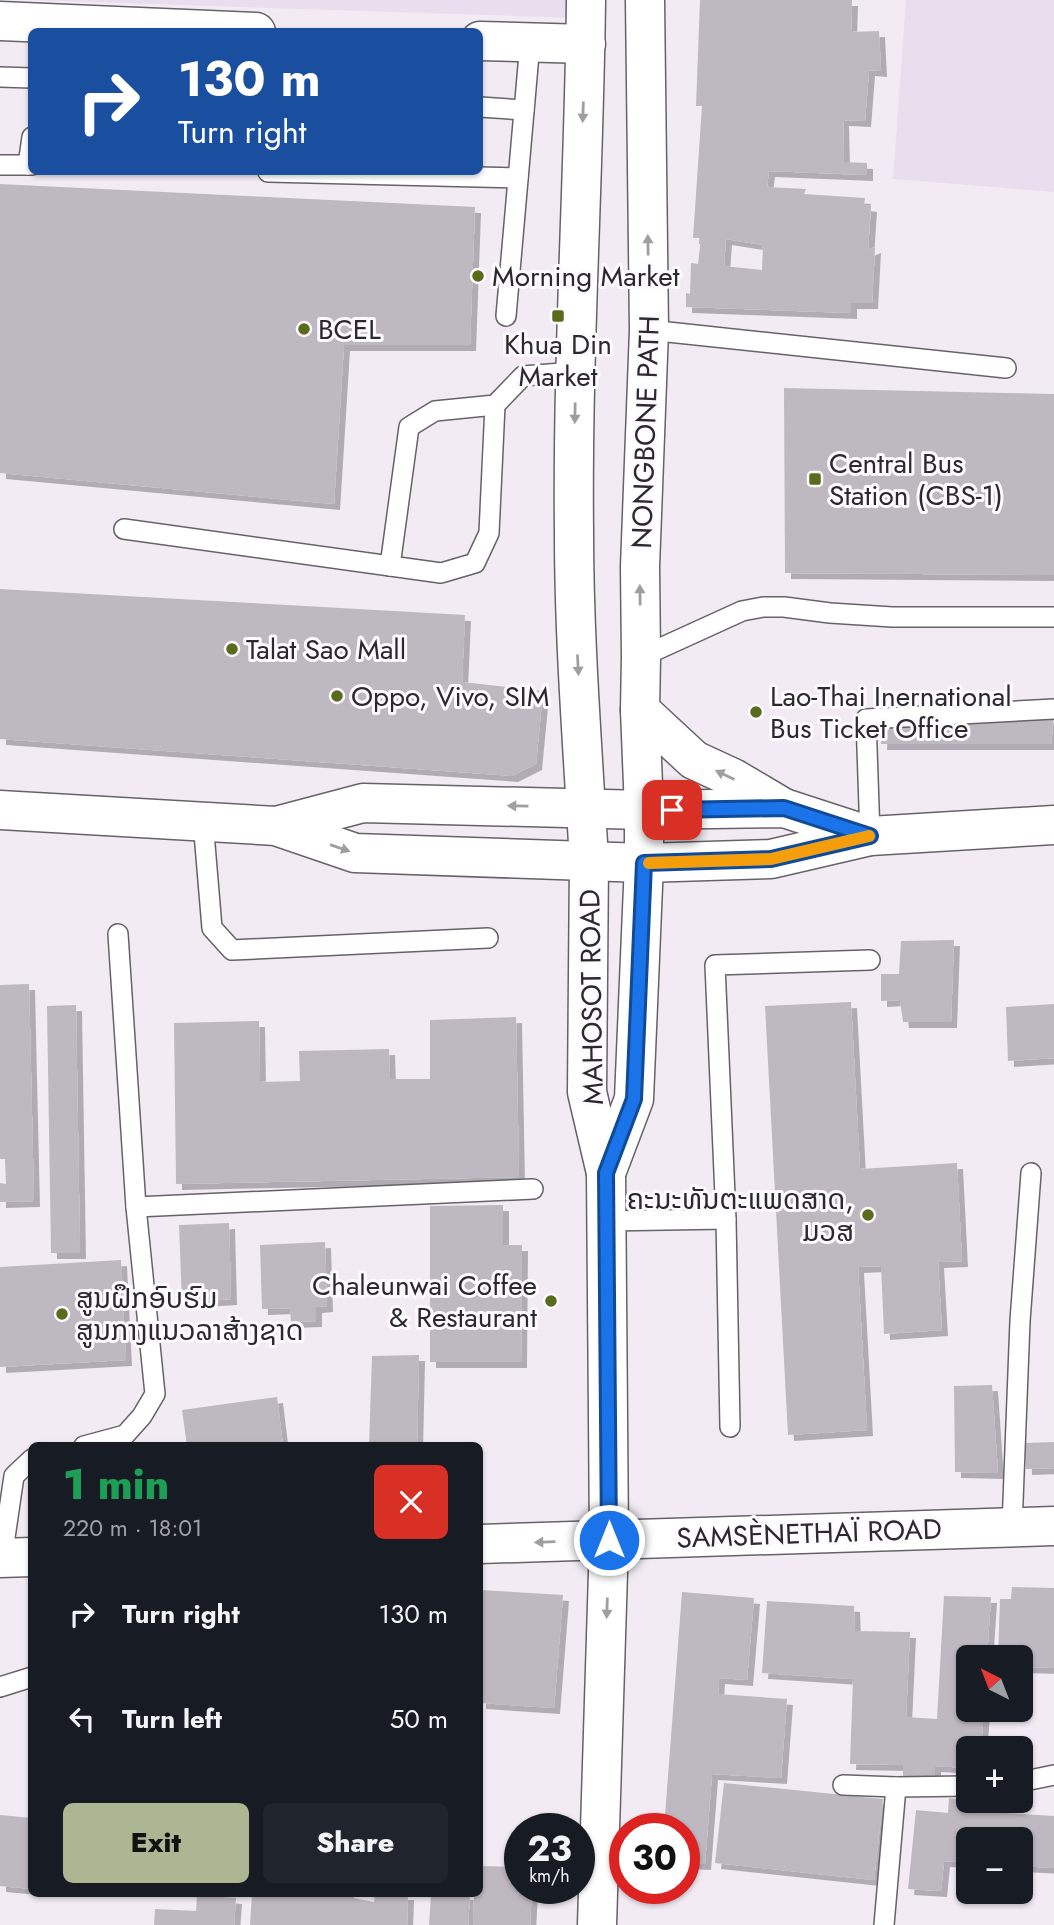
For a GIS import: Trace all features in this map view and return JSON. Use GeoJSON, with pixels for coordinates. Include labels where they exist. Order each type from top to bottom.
{"type":"FeatureCollection","features":[{"type":"Feature","properties":{"kind":"street"},"geometry":{"type":"LineString","coordinates":[[586,0],[573,534],[589,860]]}},
{"type":"Feature","properties":{"kind":"street","name":"NONGBONE PATH"},"geometry":{"type":"LineString","coordinates":[[644,863],[640,567],[649,330],[645,0]]}},
{"type":"Feature","properties":{"kind":"street"},"geometry":{"type":"LineString","coordinates":[[0,21],[163,28]]}},
{"type":"Feature","properties":{"kind":"street"},"geometry":{"type":"LineString","coordinates":[[483,41],[586,44]]}},
{"type":"Feature","properties":{"kind":"street"},"geometry":{"type":"LineString","coordinates":[[640,710],[695,760],[733,778],[784,808],[870,836]]}},
{"type":"Feature","properties":{"kind":"street"},"geometry":{"type":"LineString","coordinates":[[276,826],[363,803],[644,810],[784,808]]}},
{"type":"Feature","properties":{"kind":"street"},"geometry":{"type":"LineString","coordinates":[[0,810],[276,826],[355,853],[644,863],[771,859],[870,836],[1054,825]]}},
{"type":"Feature","properties":{"kind":"street","name":"MAHOSOT ROAD"},"geometry":{"type":"LineString","coordinates":[[589,860],[587,1092],[606,1173],[609,1540],[597,1925]]}},
{"type":"Feature","properties":{"kind":"street","name":"MAHOSOT ROAD"},"geometry":{"type":"LineString","coordinates":[[606,1173],[634,1099],[644,863]]}},
{"type":"Feature","properties":{"kind":"street","name":"SAMSÈNETHAÏ ROAD"},"geometry":{"type":"LineString","coordinates":[[483,1544],[1054,1526]]}},
{"type":"Feature","properties":{"kind":"lane"},"geometry":{"type":"LineString","coordinates":[[506,317],[530,43]]}},
{"type":"Feature","properties":{"kind":"lane"},"geometry":{"type":"LineString","coordinates":[[0,77],[28,78]]}},
{"type":"Feature","properties":{"kind":"lane"},"geometry":{"type":"LineString","coordinates":[[483,107],[524,110]]}},
{"type":"Feature","properties":{"kind":"lane"},"geometry":{"type":"LineString","coordinates":[[0,164],[28,165]]}},
{"type":"Feature","properties":{"kind":"lane"},"geometry":{"type":"LineString","coordinates":[[393,175],[518,178]]}},
{"type":"Feature","properties":{"kind":"lane"},"geometry":{"type":"LineString","coordinates":[[649,330],[1006,368]]}},
{"type":"Feature","properties":{"kind":"lane"},"geometry":{"type":"LineString","coordinates":[[390,566],[409,427],[435,411],[495,405],[523,376],[575,372]]}},
{"type":"Feature","properties":{"kind":"lane"},"geometry":{"type":"LineString","coordinates":[[124,529],[441,573],[475,563],[489,533],[495,405]]}},
{"type":"Feature","properties":{"kind":"lane"},"geometry":{"type":"LineString","coordinates":[[641,657],[742,611],[763,607],[892,617],[1054,617]]}},
{"type":"Feature","properties":{"kind":"lane"},"geometry":{"type":"LineString","coordinates":[[870,836],[866,719],[1054,709]]}},
{"type":"Feature","properties":{"kind":"lane"},"geometry":{"type":"LineString","coordinates":[[203,821],[212,928],[232,950],[488,938]]}},
{"type":"Feature","properties":{"kind":"lane"},"geometry":{"type":"LineString","coordinates":[[99,1442],[125,1435],[142,1416],[155,1394],[136,1207],[118,934]]}},
{"type":"Feature","properties":{"kind":"lane"},"geometry":{"type":"LineString","coordinates":[[730,1427],[726,1219],[715,965],[870,960]]}},
{"type":"Feature","properties":{"kind":"lane"},"geometry":{"type":"LineString","coordinates":[[1012,1527],[1020,1321],[1031,1173]]}},
{"type":"Feature","properties":{"kind":"lane"},"geometry":{"type":"LineString","coordinates":[[136,1207],[533,1189]]}},
{"type":"Feature","properties":{"kind":"lane"},"geometry":{"type":"LineString","coordinates":[[606,1222],[726,1219]]}},
{"type":"Feature","properties":{"kind":"lane"},"geometry":{"type":"LineString","coordinates":[[11,1557],[14,1476],[28,1463]]}},
{"type":"Feature","properties":{"kind":"lane"},"geometry":{"type":"LineString","coordinates":[[0,1687],[28,1678]]}},
{"type":"Feature","properties":{"kind":"lane"},"geometry":{"type":"LineString","coordinates":[[1033,1779],[1054,1775]]}},
{"type":"Feature","properties":{"kind":"lane"},"geometry":{"type":"LineString","coordinates":[[843,1785],[956,1786]]}},
{"type":"Feature","properties":{"kind":"lane"},"geometry":{"type":"LineString","coordinates":[[884,1925],[896,1787]]}},
{"type":"Feature","properties":{"kind":"shaded area"},"geometry":{"type":"Polygon","coordinates":[[[28,0],[579,0],[579,18],[28,0]]]}},
{"type":"Feature","properties":{"kind":"shaded area"},"geometry":{"type":"Polygon","coordinates":[[[906,0],[1054,0],[1054,192],[893,179],[906,0]]]}},
{"type":"Feature","properties":{"kind":"building"},"geometry":{"type":"Polygon","coordinates":[[[700,0],[852,0],[851,32],[879,31],[881,71],[869,70],[865,121],[843,120],[844,162],[867,163],[867,175],[769,171],[767,187],[806,189],[804,194],[865,198],[864,205],[871,206],[868,250],[875,247],[872,303],[851,303],[851,313],[686,307],[686,293],[690,294],[691,263],[698,264],[701,238],[693,238],[702,106],[696,106],[700,0]],[[726,239],[724,266],[762,270],[763,245],[726,239]]]}},
{"type":"Feature","properties":{"kind":"building"},"geometry":{"type":"Polygon","coordinates":[[[0,184],[475,207],[470,345],[344,345],[334,504],[0,473],[0,184]]]}},
{"type":"Feature","properties":{"kind":"building"},"geometry":{"type":"Polygon","coordinates":[[[784,388],[1054,394],[1054,575],[785,573],[784,388]]]}},
{"type":"Feature","properties":{"kind":"building","name":"Talat Sao Mall"},"geometry":{"type":"Polygon","coordinates":[[[0,589],[465,615],[462,682],[543,691],[536,764],[512,776],[0,739],[0,589]]]}},
{"type":"Feature","properties":{"kind":"building"},"geometry":{"type":"Polygon","coordinates":[[[1054,717],[1051,744],[881,744],[882,721],[1054,717]]]}},
{"type":"Feature","properties":{"kind":"building"},"geometry":{"type":"Polygon","coordinates":[[[954,940],[951,1022],[903,1022],[900,1000],[881,1001],[881,974],[899,974],[901,941],[954,940]]]}},
{"type":"Feature","properties":{"kind":"building"},"geometry":{"type":"Polygon","coordinates":[[[29,984],[34,1201],[0,1202],[0,1183],[6,1184],[5,1159],[0,1159],[0,985],[29,984]]]}},
{"type":"Feature","properties":{"kind":"building","name":"ຄະນະທັນຕະແພດສາດ, ມວສ"},"geometry":{"type":"Polygon","coordinates":[[[851,1002],[860,1169],[957,1163],[962,1261],[938,1262],[942,1330],[884,1334],[881,1266],[858,1267],[867,1430],[788,1435],[765,1006],[851,1002]]]}},
{"type":"Feature","properties":{"kind":"building"},"geometry":{"type":"Polygon","coordinates":[[[1054,1004],[1054,1058],[1008,1061],[1006,1007],[1054,1004]]]}},
{"type":"Feature","properties":{"kind":"building"},"geometry":{"type":"Polygon","coordinates":[[[76,1005],[80,1253],[51,1253],[47,1006],[76,1005]]]}},
{"type":"Feature","properties":{"kind":"building"},"geometry":{"type":"Polygon","coordinates":[[[516,1017],[519,1177],[176,1184],[174,1023],[259,1021],[260,1082],[300,1081],[299,1051],[389,1049],[390,1079],[430,1079],[430,1020],[516,1017]]]}},
{"type":"Feature","properties":{"kind":"building"},"geometry":{"type":"Polygon","coordinates":[[[503,1205],[503,1245],[522,1245],[521,1362],[430,1362],[430,1206],[503,1205]]]}},
{"type":"Feature","properties":{"kind":"building"},"geometry":{"type":"Polygon","coordinates":[[[229,1223],[231,1299],[182,1302],[179,1225],[229,1223]]]}},
{"type":"Feature","properties":{"kind":"building"},"geometry":{"type":"Polygon","coordinates":[[[325,1242],[327,1306],[316,1307],[316,1321],[291,1322],[290,1308],[262,1309],[260,1245],[325,1242]]]}},
{"type":"Feature","properties":{"kind":"building","name":"ສູນຝຶກອົບຮົມ ສູນກາງແນວລາສ້າງຊາດ"},"geometry":{"type":"Polygon","coordinates":[[[121,1260],[126,1360],[0,1367],[0,1267],[121,1260]]]}},
{"type":"Feature","properties":{"kind":"building"},"geometry":{"type":"Polygon","coordinates":[[[419,1355],[417,1442],[369,1442],[372,1356],[419,1355]]]}},
{"type":"Feature","properties":{"kind":"building"},"geometry":{"type":"Polygon","coordinates":[[[992,1385],[998,1473],[955,1472],[954,1386],[992,1385]]]}},
{"type":"Feature","properties":{"kind":"building"},"geometry":{"type":"Polygon","coordinates":[[[277,1397],[283,1442],[186,1442],[182,1410],[277,1397]]]}},
{"type":"Feature","properties":{"kind":"building"},"geometry":{"type":"Polygon","coordinates":[[[1054,1442],[1054,1468],[1026,1469],[1025,1443],[1054,1442]]]}},
{"type":"Feature","properties":{"kind":"building"},"geometry":{"type":"Polygon","coordinates":[[[1012,1587],[1054,1588],[1054,1668],[1033,1667],[1033,1645],[998,1645],[1000,1599],[1011,1599],[1012,1587]]]}},
{"type":"Feature","properties":{"kind":"building"},"geometry":{"type":"Polygon","coordinates":[[[483,1590],[563,1595],[554,1708],[483,1703],[483,1590]]]}},
{"type":"Feature","properties":{"kind":"building"},"geometry":{"type":"Polygon","coordinates":[[[682,1592],[754,1598],[747,1680],[719,1678],[718,1694],[787,1699],[781,1778],[712,1774],[705,1864],[700,1864],[700,1813],[665,1813],[682,1592]]]}},
{"type":"Feature","properties":{"kind":"building"},"geometry":{"type":"Polygon","coordinates":[[[944,1596],[991,1597],[988,1645],[956,1645],[956,1722],[983,1722],[982,1736],[956,1736],[956,1767],[935,1766],[935,1780],[903,1779],[903,1765],[850,1764],[853,1679],[762,1673],[767,1601],[854,1606],[855,1631],[910,1632],[906,1717],[937,1719],[944,1596]]]}},
{"type":"Feature","properties":{"kind":"building"},"geometry":{"type":"Polygon","coordinates":[[[724,1783],[883,1799],[874,1880],[715,1863],[724,1783]]]}},
{"type":"Feature","properties":{"kind":"building"},"geometry":{"type":"Polygon","coordinates":[[[949,1798],[956,1799],[956,1813],[1054,1816],[1054,1868],[1033,1867],[1033,1827],[956,1827],[956,1862],[944,1861],[941,1891],[908,1889],[916,1810],[948,1813],[949,1798]]]}},
{"type":"Feature","properties":{"kind":"building"},"geometry":{"type":"Polygon","coordinates":[[[0,1815],[28,1818],[28,1889],[0,1886],[0,1815]]]}},
{"type":"Feature","properties":{"kind":"building"},"geometry":{"type":"Polygon","coordinates":[[[483,1866],[504,1867],[504,1904],[531,1904],[530,1925],[473,1925],[474,1897],[483,1897],[483,1866]]]}},
{"type":"Feature","properties":{"kind":"building"},"geometry":{"type":"Polygon","coordinates":[[[197,1897],[236,1898],[234,1925],[154,1925],[155,1909],[196,1911],[197,1897]]]}},
{"type":"Feature","properties":{"kind":"building"},"geometry":{"type":"Polygon","coordinates":[[[252,1897],[354,1897],[374,1902],[375,1897],[408,1897],[407,1925],[250,1925],[252,1897]]]}},
{"type":"Feature","properties":{"kind":"building"},"geometry":{"type":"Polygon","coordinates":[[[431,1897],[470,1897],[468,1925],[429,1925],[431,1897]]]}},
{"type":"Feature","properties":{"kind":"slow traffic"},"geometry":{"type":"LineString","coordinates":[[649,863],[771,859],[869,836]]}},
{"type":"Feature","properties":{"kind":"place","name":"Morning Market"},"geometry":{"type":"Point","coordinates":[478,276]}},
{"type":"Feature","properties":{"kind":"place","name":"Khua Din Market"},"geometry":{"type":"Point","coordinates":[558,316]}},
{"type":"Feature","properties":{"kind":"place","name":"BCEL"},"geometry":{"type":"Point","coordinates":[304,329]}},
{"type":"Feature","properties":{"kind":"place","name":"Central Bus Station (CBS-1)"},"geometry":{"type":"Point","coordinates":[815,479]}},
{"type":"Feature","properties":{"kind":"place","name":"Talat Sao Mall"},"geometry":{"type":"Point","coordinates":[232,649]}},
{"type":"Feature","properties":{"kind":"place","name":"Oppo, Vivo, SIM"},"geometry":{"type":"Point","coordinates":[337,696]}},
{"type":"Feature","properties":{"kind":"place","name":"Lao-Thai Inernational Bus Ticket Office"},"geometry":{"type":"Point","coordinates":[756,712]}},
{"type":"Feature","properties":{"kind":"place","name":"ຄະນະທັນຕະແພດສາດ, ມວສ"},"geometry":{"type":"Point","coordinates":[868,1215]}},
{"type":"Feature","properties":{"kind":"place","name":"Chaleunwai Coffee & Restaurant"},"geometry":{"type":"Point","coordinates":[551,1301]}},
{"type":"Feature","properties":{"kind":"place","name":"ສູນຝຶກອົບຮົມ ສູນກາງແນວລາສ້າງຊາດ"},"geometry":{"type":"Point","coordinates":[62,1314]}},
{"type":"Feature","properties":{"kind":"route"},"geometry":{"type":"LineString","coordinates":[[609,1540],[606,1173],[634,1099],[644,863],[771,859],[870,836],[784,808],[672,810]]}}]}
